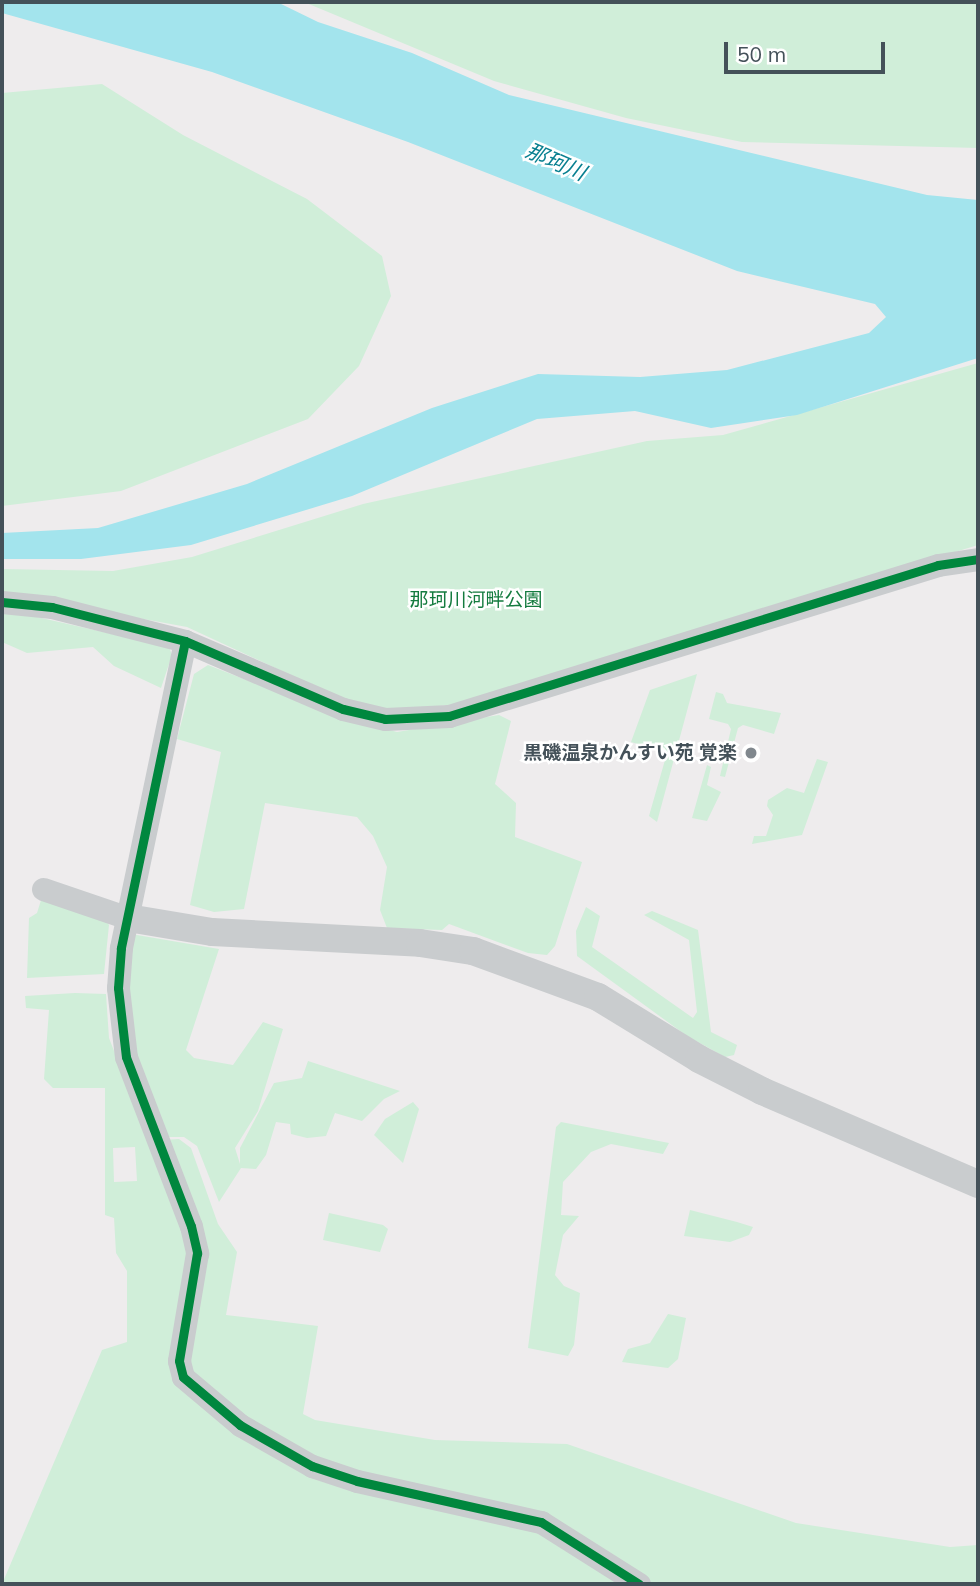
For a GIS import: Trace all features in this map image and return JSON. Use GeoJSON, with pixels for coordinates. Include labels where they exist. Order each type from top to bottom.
{"type":"FeatureCollection","features":[{"type":"Feature","properties":{"kind":"street"},"geometry":{"type":"LineString","coordinates":[[2,602],[52,607],[185,640],[342,709],[385,719],[449,716],[938,565],[978,559]]}},
{"type":"Feature","properties":{"kind":"street"},"geometry":{"type":"LineString","coordinates":[[185,640],[128,918],[118,983],[119,1023],[127,1057],[191,1226],[197,1252],[179,1362],[183,1377],[240,1425],[312,1465],[357,1481],[541,1522],[639,1584]]}},
{"type":"Feature","properties":{"kind":"street"},"geometry":{"type":"LineString","coordinates":[[43,889],[128,918],[212,932],[420,943],[473,951],[597,997],[678,1047],[762,1091],[978,1184]]}},
{"type":"Feature","properties":{"kind":"green space"},"geometry":{"type":"Polygon","coordinates":[[[304,2],[978,2],[978,148],[742,142],[626,118],[494,81],[304,2]]]}},
{"type":"Feature","properties":{"kind":"green space"},"geometry":{"type":"Polygon","coordinates":[[[102,84],[183,135],[307,199],[382,256],[391,296],[359,366],[308,419],[121,491],[2,506],[2,93],[102,84]]]}},
{"type":"Feature","properties":{"kind":"green space","name":"那珂川河畔公園"},"geometry":{"type":"Polygon","coordinates":[[[978,363],[978,545],[458,704],[391,711],[342,699],[187,627],[2,593],[2,569],[113,571],[192,557],[363,504],[647,441],[723,435],[978,363]]]}},
{"type":"Feature","properties":{"kind":"green space"},"geometry":{"type":"Polygon","coordinates":[[[2,609],[169,647],[172,655],[161,688],[114,666],[93,647],[27,653],[2,642],[2,609]]]}},
{"type":"Feature","properties":{"kind":"green space"},"geometry":{"type":"Polygon","coordinates":[[[208,665],[338,716],[397,732],[499,715],[511,721],[495,784],[516,803],[515,837],[582,862],[555,946],[547,955],[528,953],[449,924],[442,930],[387,928],[380,910],[387,867],[373,836],[357,817],[265,803],[244,909],[214,912],[190,905],[221,752],[177,739],[194,674],[208,665]]]}},
{"type":"Feature","properties":{"kind":"green space"},"geometry":{"type":"Polygon","coordinates":[[[697,674],[657,822],[649,816],[667,753],[631,742],[650,690],[697,674]]]}},
{"type":"Feature","properties":{"kind":"green space"},"geometry":{"type":"Polygon","coordinates":[[[716,692],[723,694],[727,703],[781,713],[774,734],[743,725],[738,728],[725,777],[720,776],[731,729],[728,724],[709,719],[716,692]]]}},
{"type":"Feature","properties":{"kind":"green space"},"geometry":{"type":"Polygon","coordinates":[[[817,759],[828,762],[802,835],[752,844],[754,836],[766,836],[773,815],[767,806],[768,800],[787,788],[804,793],[817,759]]]}},
{"type":"Feature","properties":{"kind":"green space"},"geometry":{"type":"Polygon","coordinates":[[[707,765],[711,767],[707,785],[721,792],[707,821],[692,818],[707,765]]]}},
{"type":"Feature","properties":{"kind":"green space"},"geometry":{"type":"Polygon","coordinates":[[[42,897],[104,917],[109,925],[104,974],[27,978],[29,918],[37,913],[42,897]]]}},
{"type":"Feature","properties":{"kind":"green space"},"geometry":{"type":"Polygon","coordinates":[[[586,907],[600,916],[592,947],[693,1018],[697,1012],[689,940],[644,915],[652,911],[698,930],[711,1032],[737,1045],[734,1055],[725,1057],[687,1036],[577,956],[576,931],[586,907]]]}},
{"type":"Feature","properties":{"kind":"green space"},"geometry":{"type":"Polygon","coordinates":[[[131,934],[219,949],[186,1050],[194,1058],[233,1065],[263,1022],[283,1029],[258,1111],[235,1148],[240,1164],[240,1148],[274,1083],[302,1078],[308,1061],[400,1091],[384,1099],[362,1121],[335,1113],[326,1136],[307,1138],[291,1134],[290,1124],[276,1122],[266,1155],[256,1169],[241,1168],[219,1202],[197,1146],[184,1137],[166,1137],[138,1065],[124,991],[131,934]]]}},
{"type":"Feature","properties":{"kind":"green space"},"geometry":{"type":"Polygon","coordinates":[[[106,994],[109,1038],[149,1141],[179,1139],[191,1148],[218,1224],[237,1252],[226,1315],[318,1326],[303,1414],[315,1420],[435,1440],[567,1444],[796,1523],[950,1547],[978,1545],[978,1584],[2,1584],[102,1350],[127,1342],[127,1271],[116,1253],[114,1218],[105,1215],[105,1088],[53,1088],[44,1079],[49,1010],[26,1008],[25,996],[106,994]],[[135,1147],[113,1148],[114,1182],[137,1181],[135,1147]]]}},
{"type":"Feature","properties":{"kind":"green space"},"geometry":{"type":"Polygon","coordinates":[[[413,1102],[419,1109],[403,1163],[374,1135],[385,1119],[413,1102]]]}},
{"type":"Feature","properties":{"kind":"green space"},"geometry":{"type":"Polygon","coordinates":[[[561,1122],[669,1143],[663,1154],[611,1144],[591,1152],[563,1182],[561,1215],[579,1216],[563,1235],[555,1275],[564,1286],[580,1293],[574,1345],[568,1356],[528,1348],[556,1127],[561,1122]]]}},
{"type":"Feature","properties":{"kind":"green space"},"geometry":{"type":"Polygon","coordinates":[[[690,1210],[753,1227],[749,1235],[730,1242],[684,1236],[690,1210]]]}},
{"type":"Feature","properties":{"kind":"green space"},"geometry":{"type":"Polygon","coordinates":[[[329,1213],[383,1225],[388,1229],[380,1252],[323,1240],[329,1213]]]}},
{"type":"Feature","properties":{"kind":"green space"},"geometry":{"type":"Polygon","coordinates":[[[668,1314],[686,1318],[678,1359],[668,1368],[622,1362],[628,1349],[650,1343],[668,1314]]]}},
{"type":"Feature","properties":{"kind":"water","name":"那珂川"},"geometry":{"type":"Polygon","coordinates":[[[2,2],[277,2],[318,22],[412,53],[509,95],[927,195],[978,200],[978,358],[797,415],[711,428],[635,411],[537,419],[352,496],[191,545],[81,559],[2,559],[2,533],[98,528],[247,484],[432,408],[538,374],[640,377],[727,370],[869,333],[886,317],[875,304],[737,271],[408,142],[212,72],[2,13],[2,2]]]}},
{"type":"Feature","properties":{"kind":"cycle path"},"geometry":{"type":"LineString","coordinates":[[2,602],[52,607],[185,641],[343,709],[385,719],[449,716],[938,565],[978,559]]}},
{"type":"Feature","properties":{"kind":"cycle path"},"geometry":{"type":"LineString","coordinates":[[185,641],[121,948],[118,988],[126,1057],[191,1226],[197,1253],[179,1361],[183,1377],[240,1425],[312,1466],[357,1481],[541,1522],[639,1584]]}},
{"type":"Feature","properties":{"kind":"place","name":"黒磯温泉かんすい苑 覚楽"},"geometry":{"type":"Point","coordinates":[751,753]}}]}
